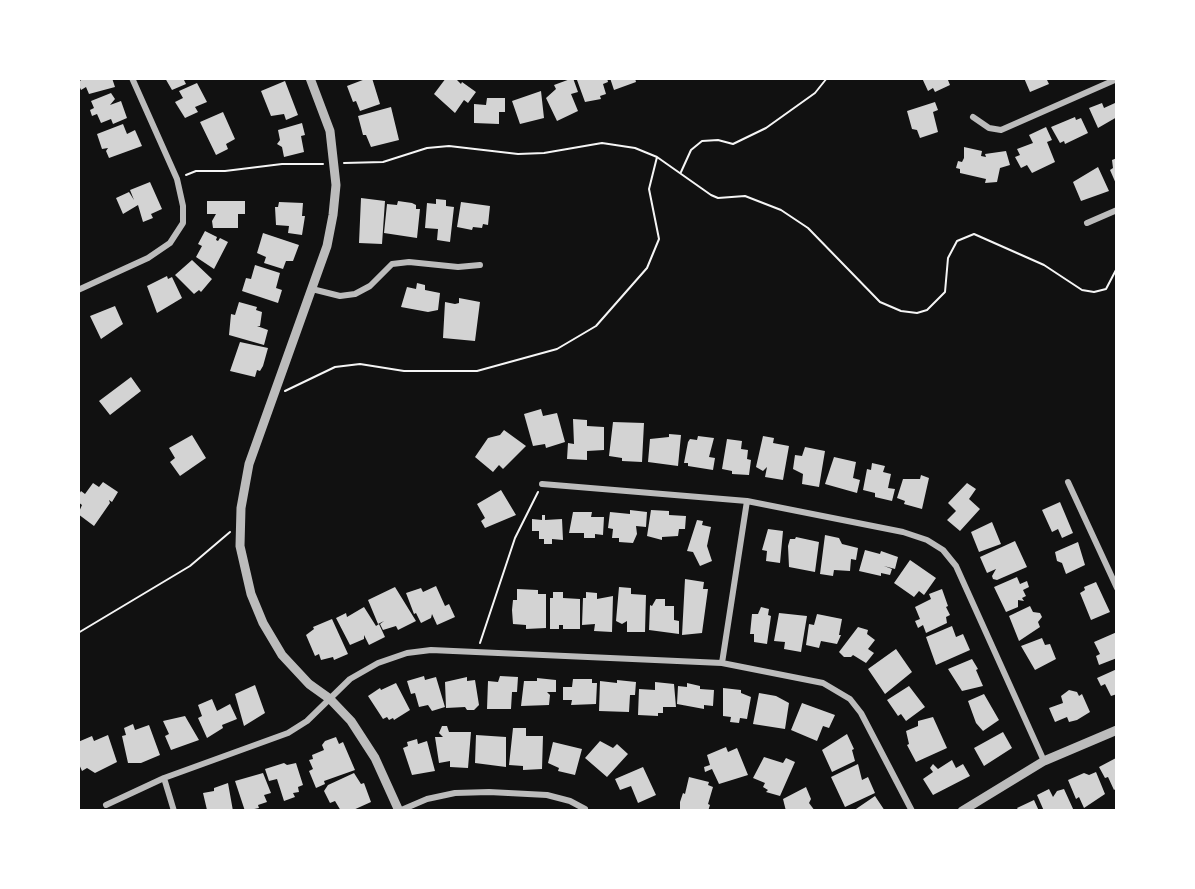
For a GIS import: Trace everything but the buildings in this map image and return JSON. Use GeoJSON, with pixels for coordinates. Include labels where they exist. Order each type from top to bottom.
{"type":"FeatureCollection","features":[{"type":"Feature","properties":{"kind":"street"},"geometry":{"type":"LineString","coordinates":[[78,290],[148,258],[170,243],[183,223],[183,206],[177,179],[132,78]]}},
{"type":"Feature","properties":{"kind":"street"},"geometry":{"type":"LineString","coordinates":[[310,78],[330,131],[335,163],[333,215],[327,246],[249,464],[240,546],[251,594],[263,623],[282,655],[309,684],[330,699],[351,721],[375,758],[399,811],[427,799],[454,793],[489,792],[547,795],[570,801],[585,809]]}},
{"type":"Feature","properties":{"kind":"street"},"geometry":{"type":"LineString","coordinates":[[973,117],[989,128],[1001,130],[1117,79]]}},
{"type":"Feature","properties":{"kind":"street"},"geometry":{"type":"LineString","coordinates":[[1087,223],[1117,210]]}},
{"type":"Feature","properties":{"kind":"street"},"geometry":{"type":"LineString","coordinates":[[312,288],[340,296],[355,294],[370,286],[392,264],[409,262],[458,267],[480,266]]}},
{"type":"Feature","properties":{"kind":"street"},"geometry":{"type":"LineString","coordinates":[[1068,482],[1117,588]]}},
{"type":"Feature","properties":{"kind":"street"},"geometry":{"type":"LineString","coordinates":[[542,484],[747,501],[903,532],[927,540],[943,550],[956,567],[1044,761]]}},
{"type":"Feature","properties":{"kind":"street"},"geometry":{"type":"LineString","coordinates":[[722,663],[747,501]]}},
{"type":"Feature","properties":{"kind":"street"},"geometry":{"type":"LineString","coordinates":[[106,805],[164,778],[288,733],[306,722],[350,679],[378,663],[407,653],[431,651],[722,663],[823,683],[850,699],[870,728],[912,811]]}},
{"type":"Feature","properties":{"kind":"street"},"geometry":{"type":"LineString","coordinates":[[962,811],[1044,761],[1117,730]]}},
{"type":"Feature","properties":{"kind":"street"},"geometry":{"type":"LineString","coordinates":[[164,778],[174,811]]}},
{"type":"Feature","properties":{"kind":"path"},"geometry":{"type":"LineString","coordinates":[[680,173],[691,150],[702,141],[718,140],[733,144],[766,128],[815,93],[827,78]]}},
{"type":"Feature","properties":{"kind":"path"},"geometry":{"type":"LineString","coordinates":[[177,179],[196,171],[282,164],[383,162],[427,148],[449,146],[518,154],[620,144],[657,157],[718,198],[745,196],[759,199],[781,210],[808,228],[880,302],[893,310],[917,313],[927,310],[945,292],[948,258],[957,241],[974,234],[1044,265],[1082,290],[1094,292],[1106,289],[1117,268]]}},
{"type":"Feature","properties":{"kind":"path"},"geometry":{"type":"LineString","coordinates":[[272,398],[335,367],[360,364],[404,371],[477,371],[556,349],[596,326],[647,268],[659,239],[649,189],[657,157]]}},
{"type":"Feature","properties":{"kind":"path"},"geometry":{"type":"LineString","coordinates":[[478,652],[515,538],[542,484]]}},
{"type":"Feature","properties":{"kind":"path"},"geometry":{"type":"LineString","coordinates":[[78,633],[190,566],[241,523]]}}]}
